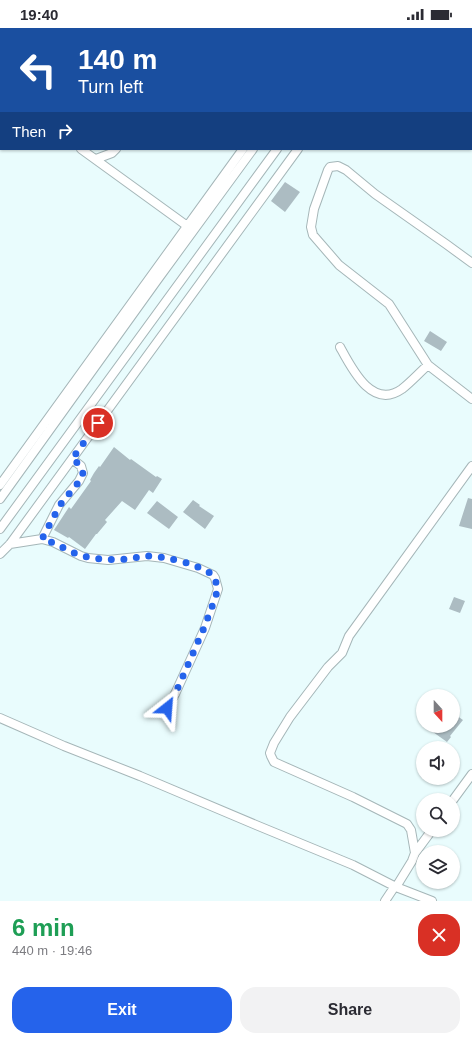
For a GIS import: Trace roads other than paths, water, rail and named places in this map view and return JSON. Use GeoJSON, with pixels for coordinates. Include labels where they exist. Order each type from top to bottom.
{"type":"FeatureCollection","features":[{"type":"Feature","properties":{"kind":"street"},"geometry":{"type":"LineString","coordinates":[[82,150],[190,228]]}},
{"type":"Feature","properties":{"kind":"street"},"geometry":{"type":"LineString","coordinates":[[96,160],[112,153],[115,150]]}},
{"type":"Feature","properties":{"kind":"street"},"geometry":{"type":"LineString","coordinates":[[0,499],[190,228],[242,150]]}},
{"type":"Feature","properties":{"kind":"street"},"geometry":{"type":"LineString","coordinates":[[0,485],[190,228],[252,150]]}},
{"type":"Feature","properties":{"kind":"street"},"geometry":{"type":"LineString","coordinates":[[0,529],[276,150]]}},
{"type":"Feature","properties":{"kind":"street"},"geometry":{"type":"LineString","coordinates":[[0,554],[10,544],[297,150]]}},
{"type":"Feature","properties":{"kind":"street"},"geometry":{"type":"LineString","coordinates":[[472,263],[375,194],[346,170],[338,166],[330,167],[328,170],[314,209],[312,227],[313,235],[336,262],[389,304],[428,365],[472,399]]}},
{"type":"Feature","properties":{"kind":"street"},"geometry":{"type":"LineString","coordinates":[[340,347],[355,374],[380,395],[387,395],[403,388],[428,365]]}},
{"type":"Feature","properties":{"kind":"street"},"geometry":{"type":"LineString","coordinates":[[42,539],[60,505],[79,482],[83,474],[81,466],[72,459]]}},
{"type":"Feature","properties":{"kind":"street"},"geometry":{"type":"LineString","coordinates":[[415,853],[411,830],[407,824],[353,797],[274,762],[270,756],[271,749],[296,709],[328,667],[342,653],[349,636],[472,466]]}},
{"type":"Feature","properties":{"kind":"street"},"geometry":{"type":"LineString","coordinates":[[10,544],[42,539],[53,542],[88,558],[108,560],[147,556],[164,558],[198,568],[214,576],[218,589],[213,604],[176,692],[167,708]]}},
{"type":"Feature","properties":{"kind":"street"},"geometry":{"type":"LineString","coordinates":[[0,718],[64,746],[353,865],[396,887],[432,901]]}},
{"type":"Feature","properties":{"kind":"street"},"geometry":{"type":"LineString","coordinates":[[457,793],[472,774]]}},
{"type":"Feature","properties":{"kind":"street"},"geometry":{"type":"LineString","coordinates":[[385,901],[396,887],[412,861],[415,853],[427,837]]}}]}
